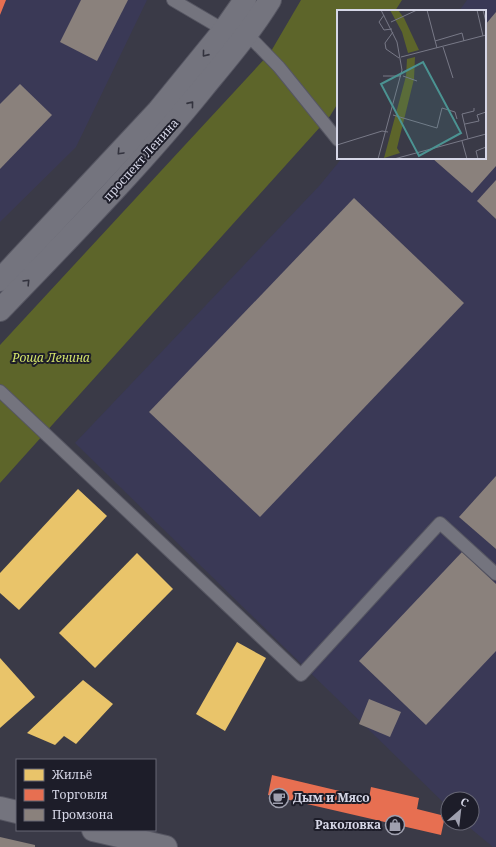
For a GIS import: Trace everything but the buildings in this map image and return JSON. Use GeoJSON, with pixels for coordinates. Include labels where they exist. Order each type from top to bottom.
{"type":"FeatureCollection","features":[{"type":"Feature","properties":{"kind":"main road","name":"проспект Ленина"},"geometry":{"type":"LineString","coordinates":[[0,280],[158,111],[224,30],[245,0]]}},
{"type":"Feature","properties":{"kind":"main road","name":"проспект Ленина"},"geometry":{"type":"LineString","coordinates":[[0,310],[174,124],[247,34],[270,0]]}},
{"type":"Feature","properties":{"kind":"main road"},"geometry":{"type":"LineString","coordinates":[[0,808],[16,812]]}},
{"type":"Feature","properties":{"kind":"main road"},"geometry":{"type":"LineString","coordinates":[[97,831],[166,847]]}},
{"type":"Feature","properties":{"kind":"lane"},"geometry":{"type":"LineString","coordinates":[[174,0],[224,30]]}},
{"type":"Feature","properties":{"kind":"lane"},"geometry":{"type":"LineString","coordinates":[[247,34],[279,68],[337,139]]}},
{"type":"Feature","properties":{"kind":"lane"},"geometry":{"type":"LineString","coordinates":[[0,391],[301,675],[440,523],[496,574]]}},
{"type":"Feature","properties":{"kind":"shaded area"},"geometry":{"type":"Polygon","coordinates":[[[0,0],[147,0],[76,147],[0,222],[0,0]]]}},
{"type":"Feature","properties":{"kind":"shaded area"},"geometry":{"type":"Polygon","coordinates":[[[467,0],[496,0],[496,847],[493,847],[474,831],[480,831],[480,791],[440,791],[440,799],[75,443],[320,185],[341,159],[486,159],[486,10],[460,10],[467,0]]]}},
{"type":"Feature","properties":{"kind":"green space","name":"Роща Ленина"},"geometry":{"type":"Polygon","coordinates":[[[301,0],[402,0],[396,10],[337,10],[337,105],[330,116],[0,483],[0,345],[270,53],[301,0]]]}},
{"type":"Feature","properties":{"kind":"place","name":"Дым и Мясо"},"geometry":{"type":"Point","coordinates":[279,798]}},
{"type":"Feature","properties":{"kind":"place","name":"Раколовка"},"geometry":{"type":"Point","coordinates":[395,825]}}]}
